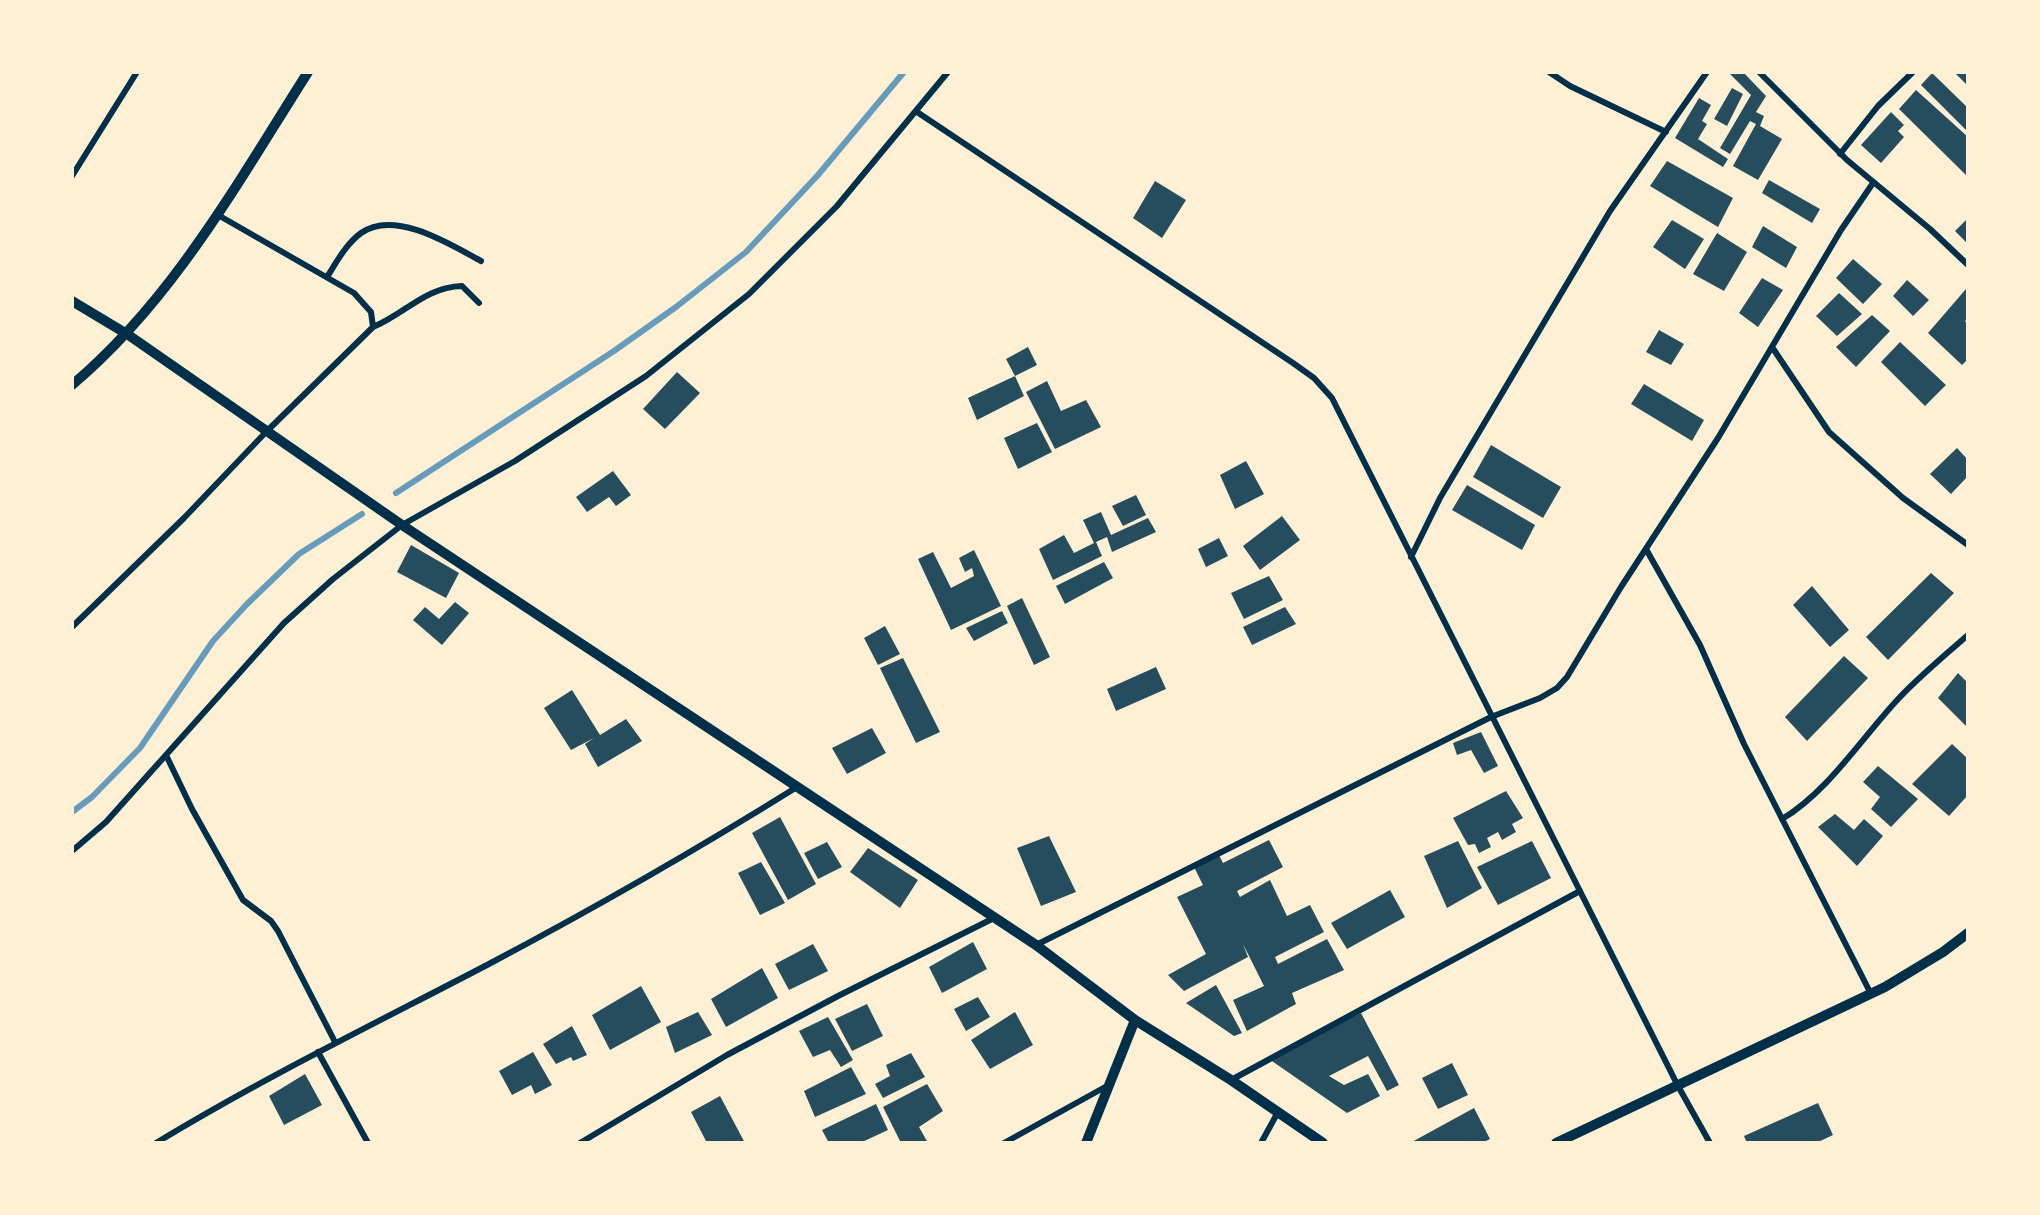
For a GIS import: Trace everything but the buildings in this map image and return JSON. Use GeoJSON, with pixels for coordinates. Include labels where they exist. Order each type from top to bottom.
{"type":"FeatureCollection","features":[{"type":"Feature","properties":{"kind":"street"},"geometry":{"type":"LineString","coordinates":[[72,176],[137,72]]}},
{"type":"Feature","properties":{"kind":"street"},"geometry":{"type":"LineString","coordinates":[[72,385],[127,334],[218,215],[308,72]]}},
{"type":"Feature","properties":{"kind":"street"},"geometry":{"type":"LineString","coordinates":[[72,850],[106,822],[284,622],[402,525],[515,461],[646,376],[749,294],[837,206],[948,72]]}},
{"type":"Feature","properties":{"kind":"street"},"geometry":{"type":"LineString","coordinates":[[1549,72],[1570,86],[1666,132]]}},
{"type":"Feature","properties":{"kind":"street"},"geometry":{"type":"LineString","coordinates":[[1411,557],[1440,498],[1610,211],[1707,72]]}},
{"type":"Feature","properties":{"kind":"street"},"geometry":{"type":"LineString","coordinates":[[1759,72],[1840,154],[1930,229],[1968,265]]}},
{"type":"Feature","properties":{"kind":"street"},"geometry":{"type":"LineString","coordinates":[[1840,154],[1878,106],[1913,72]]}},
{"type":"Feature","properties":{"kind":"street"},"geometry":{"type":"LineString","coordinates":[[917,112],[1314,378],[1332,398],[1678,1086],[1710,1143]]}},
{"type":"Feature","properties":{"kind":"street"},"geometry":{"type":"LineString","coordinates":[[1035,945],[1491,717],[1540,698],[1557,688],[1567,677],[1718,438],[1840,230],[1873,183]]}},
{"type":"Feature","properties":{"kind":"street"},"geometry":{"type":"LineString","coordinates":[[218,215],[354,293],[371,312],[373,327]]}},
{"type":"Feature","properties":{"kind":"street"},"geometry":{"type":"LineString","coordinates":[[327,278],[342,254],[361,233],[381,225],[405,225],[481,261]]}},
{"type":"Feature","properties":{"kind":"street"},"geometry":{"type":"LineString","coordinates":[[72,627],[184,518],[266,432],[373,327],[390,320],[423,295],[446,286],[462,286],[479,303]]}},
{"type":"Feature","properties":{"kind":"street"},"geometry":{"type":"LineString","coordinates":[[72,301],[127,334],[402,525],[1035,945],[1135,1020],[1231,1080],[1323,1143]]}},
{"type":"Feature","properties":{"kind":"street"},"geometry":{"type":"LineString","coordinates":[[1772,347],[1829,432],[1903,498],[1968,545]]}},
{"type":"Feature","properties":{"kind":"street"},"geometry":{"type":"LineString","coordinates":[[1646,549],[1700,645],[1744,744],[1871,994]]}},
{"type":"Feature","properties":{"kind":"street"},"geometry":{"type":"LineString","coordinates":[[1782,819],[1812,796],[1900,697],[1968,635]]}},
{"type":"Feature","properties":{"kind":"street"},"geometry":{"type":"LineString","coordinates":[[166,755],[192,809],[243,900],[271,921],[278,930],[335,1042]]}},
{"type":"Feature","properties":{"kind":"street"},"geometry":{"type":"LineString","coordinates":[[156,1143],[220,1104],[335,1042],[592,909],[700,848],[797,787]]}},
{"type":"Feature","properties":{"kind":"street"},"geometry":{"type":"LineString","coordinates":[[1231,1080],[1580,891]]}},
{"type":"Feature","properties":{"kind":"street"},"geometry":{"type":"LineString","coordinates":[[580,1143],[738,1050],[838,996],[994,918]]}},
{"type":"Feature","properties":{"kind":"street"},"geometry":{"type":"LineString","coordinates":[[1556,1143],[1871,994],[1943,952],[1968,933]]}},
{"type":"Feature","properties":{"kind":"street"},"geometry":{"type":"LineString","coordinates":[[1086,1143],[1135,1020]]}},
{"type":"Feature","properties":{"kind":"street"},"geometry":{"type":"LineString","coordinates":[[318,1052],[368,1143]]}},
{"type":"Feature","properties":{"kind":"street"},"geometry":{"type":"LineString","coordinates":[[1004,1143],[1107,1086]]}},
{"type":"Feature","properties":{"kind":"street"},"geometry":{"type":"LineString","coordinates":[[1261,1143],[1278,1112]]}},
{"type":"Feature","properties":{"kind":"waterway"},"geometry":{"type":"LineString","coordinates":[[396,493],[614,351],[676,307],[746,252],[818,175],[904,72]]}},
{"type":"Feature","properties":{"kind":"waterway"},"geometry":{"type":"LineString","coordinates":[[72,812],[92,797],[140,748],[213,641],[247,604],[299,554],[362,514]]}}]}
